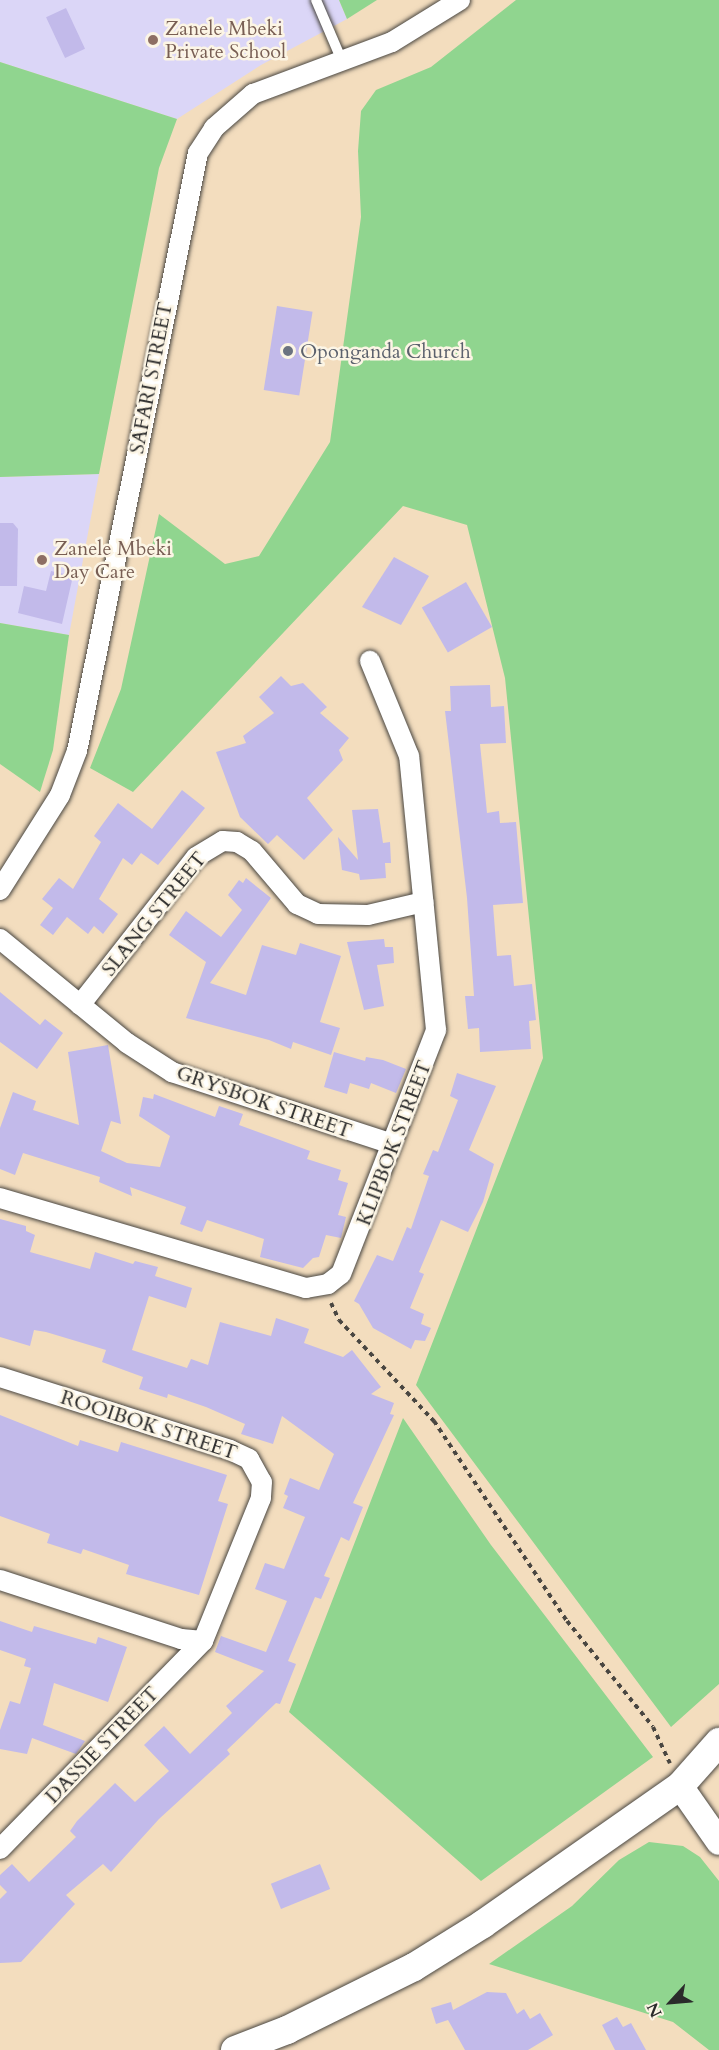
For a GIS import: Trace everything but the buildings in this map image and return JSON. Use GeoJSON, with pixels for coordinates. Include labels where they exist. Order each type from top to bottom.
{"type":"FeatureCollection","features":[{"type":"Feature","properties":{"kind":"main road"},"geometry":{"type":"LineString","coordinates":[[235,2050],[287,2030],[414,1967],[542,1886],[680,1786],[719,1742]]}},
{"type":"Feature","properties":{"kind":"street","name":"SAFARI STREET"},"geometry":{"type":"LineString","coordinates":[[0,890],[60,795],[77,751],[198,153],[214,128],[253,94],[392,42],[460,0]]}},
{"type":"Feature","properties":{"kind":"street","name":"KLIPBOK STREET"},"geometry":{"type":"LineString","coordinates":[[323,1286],[341,1274],[347,1266],[436,1030],[409,756],[370,661]]}},
{"type":"Feature","properties":{"kind":"street","name":"SLANG STREET"},"geometry":{"type":"LineString","coordinates":[[80,1005],[196,857],[223,841],[237,842],[252,851],[297,904],[318,914],[368,915],[424,902]]}},
{"type":"Feature","properties":{"kind":"street","name":"GRYSBOK STREET"},"geometry":{"type":"LineString","coordinates":[[0,939],[127,1043],[172,1072],[392,1144]]}},
{"type":"Feature","properties":{"kind":"street"},"geometry":{"type":"LineString","coordinates":[[0,1197],[306,1288],[323,1286]]}},
{"type":"Feature","properties":{"kind":"street","name":"ROOIBOK STREET"},"geometry":{"type":"LineString","coordinates":[[0,1377],[220,1446],[249,1459],[259,1471],[261,1498],[203,1641]]}},
{"type":"Feature","properties":{"kind":"street"},"geometry":{"type":"LineString","coordinates":[[0,1580],[181,1640],[203,1641]]}},
{"type":"Feature","properties":{"kind":"street","name":"DASSIE STREET"},"geometry":{"type":"LineString","coordinates":[[0,1849],[203,1641]]}},
{"type":"Feature","properties":{"kind":"street"},"geometry":{"type":"LineString","coordinates":[[680,1786],[719,1842]]}},
{"type":"Feature","properties":{"kind":"lane"},"geometry":{"type":"LineString","coordinates":[[316,0],[342,61]]}},
{"type":"Feature","properties":{"kind":"path"},"geometry":{"type":"LineString","coordinates":[[323,1286],[339,1320],[434,1421],[567,1621],[653,1727],[680,1786]]}},
{"type":"Feature","properties":{"kind":"shaded area","name":"Zanele Mbeki Private School"},"geometry":{"type":"Polygon","coordinates":[[[0,0],[339,0],[347,19],[261,65],[177,119],[0,62],[0,0]]]}},
{"type":"Feature","properties":{"kind":"shaded area","name":"Zanele Mbeki Day Care"},"geometry":{"type":"Polygon","coordinates":[[[99,474],[69,635],[0,623],[0,477],[99,474]]]}},
{"type":"Feature","properties":{"kind":"green space"},"geometry":{"type":"Polygon","coordinates":[[[339,0],[377,0],[347,19],[339,0]]]}},
{"type":"Feature","properties":{"kind":"green space"},"geometry":{"type":"Polygon","coordinates":[[[516,0],[719,0],[719,1684],[671,1727],[416,1385],[543,1058],[505,678],[467,525],[403,506],[133,792],[90,768],[121,689],[159,514],[225,564],[259,556],[330,442],[361,217],[358,151],[361,111],[376,90],[431,67],[516,0]]]}},
{"type":"Feature","properties":{"kind":"green space"},"geometry":{"type":"Polygon","coordinates":[[[0,62],[177,119],[159,168],[99,474],[0,477],[0,62]]]}},
{"type":"Feature","properties":{"kind":"green space"},"geometry":{"type":"Polygon","coordinates":[[[0,623],[69,635],[53,750],[40,792],[0,764],[0,623]]]}},
{"type":"Feature","properties":{"kind":"green space"},"geometry":{"type":"Polygon","coordinates":[[[403,1418],[491,1545],[653,1757],[481,1881],[289,1712],[403,1418]]]}},
{"type":"Feature","properties":{"kind":"green space"},"geometry":{"type":"Polygon","coordinates":[[[649,1842],[683,1846],[700,1857],[719,1881],[719,2050],[709,2050],[673,2022],[489,1964],[572,1906],[619,1860],[649,1842]]]}},
{"type":"Feature","properties":{"kind":"place","name":"Zanele Mbeki Private School"},"geometry":{"type":"Point","coordinates":[153,40]}},
{"type":"Feature","properties":{"kind":"place","name":"Oponganda Church"},"geometry":{"type":"Point","coordinates":[288,351]}},
{"type":"Feature","properties":{"kind":"place","name":"Zanele Mbeki Day Care"},"geometry":{"type":"Point","coordinates":[42,560]}}]}
